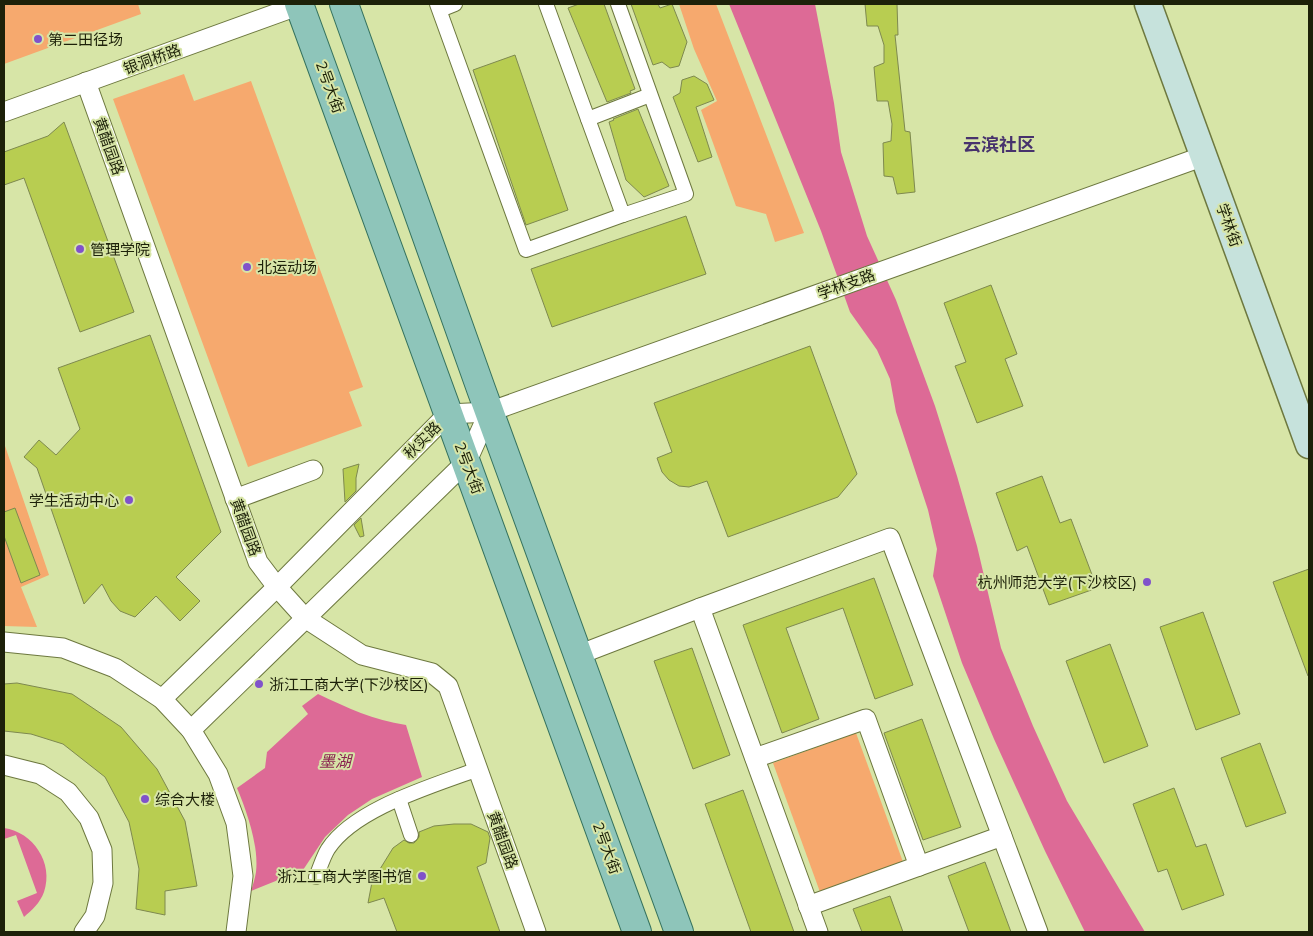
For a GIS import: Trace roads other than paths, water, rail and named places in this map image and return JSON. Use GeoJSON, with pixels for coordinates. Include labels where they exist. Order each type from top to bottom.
{"type":"FeatureCollection","features":[{"type":"Feature","properties":{"kind":"main road","name":"2号大街"},"geometry":{"type":"LineString","coordinates":[[300,4],[638,932]]}},
{"type":"Feature","properties":{"kind":"main road"},"geometry":{"type":"LineString","coordinates":[[344,4],[489,412],[679,932]]}},
{"type":"Feature","properties":{"kind":"main road","name":"学林街"},"geometry":{"type":"LineString","coordinates":[[1148,4],[1309,445]]}},
{"type":"Feature","properties":{"kind":"street","name":"银洞桥路"},"geometry":{"type":"LineString","coordinates":[[4,112],[300,4]]}},
{"type":"Feature","properties":{"kind":"street"},"geometry":{"type":"LineString","coordinates":[[455,4],[439,7],[526,250],[686,194],[618,4]]}},
{"type":"Feature","properties":{"kind":"street"},"geometry":{"type":"LineString","coordinates":[[548,5],[623,215]]}},
{"type":"Feature","properties":{"kind":"street","name":"黄醋园路"},"geometry":{"type":"LineString","coordinates":[[86,82],[258,562],[277,587],[305,618],[362,655],[432,673],[448,686],[536,932]]}},
{"type":"Feature","properties":{"kind":"street"},"geometry":{"type":"LineString","coordinates":[[588,119],[650,95]]}},
{"type":"Feature","properties":{"kind":"street","name":"学林支路"},"geometry":{"type":"LineString","coordinates":[[489,412],[1204,156]]}},
{"type":"Feature","properties":{"kind":"street","name":"秋实路"},"geometry":{"type":"LineString","coordinates":[[162,699],[277,587],[448,414],[489,412]]}},
{"type":"Feature","properties":{"kind":"street"},"geometry":{"type":"LineString","coordinates":[[191,730],[467,461],[489,412]]}},
{"type":"Feature","properties":{"kind":"street"},"geometry":{"type":"LineString","coordinates":[[235,499],[313,470]]}},
{"type":"Feature","properties":{"kind":"street"},"geometry":{"type":"LineString","coordinates":[[578,655],[890,538],[1038,932]]}},
{"type":"Feature","properties":{"kind":"street"},"geometry":{"type":"LineString","coordinates":[[700,608],[818,932]]}},
{"type":"Feature","properties":{"kind":"street"},"geometry":{"type":"LineString","coordinates":[[4,642],[63,648],[115,668],[162,699],[191,730],[218,774],[236,823],[243,876],[236,932]]}},
{"type":"Feature","properties":{"kind":"street"},"geometry":{"type":"LineString","coordinates":[[754,758],[866,719],[919,866]]}},
{"type":"Feature","properties":{"kind":"street"},"geometry":{"type":"LineString","coordinates":[[4,765],[40,774],[68,792],[89,818],[102,850],[103,883],[95,916],[84,932]]}},
{"type":"Feature","properties":{"kind":"street"},"geometry":{"type":"LineString","coordinates":[[316,877],[328,849],[347,829],[367,814],[398,799],[478,769]]}},
{"type":"Feature","properties":{"kind":"street"},"geometry":{"type":"LineString","coordinates":[[398,799],[412,835]]}},
{"type":"Feature","properties":{"kind":"street"},"geometry":{"type":"LineString","coordinates":[[808,906],[1002,836]]}},
{"type":"Feature","properties":{"kind":"water"},"geometry":{"type":"Polygon","coordinates":[[[729,4],[815,4],[834,103],[841,152],[867,236],[896,300],[935,406],[977,546],[1001,648],[1033,726],[1067,801],[1145,932],[1085,932],[1045,851],[994,739],[962,663],[933,576],[937,549],[928,510],[896,412],[890,379],[877,350],[850,312],[821,231],[729,4]]]}},
{"type":"Feature","properties":{"kind":"water","name":"墨湖"},"geometry":{"type":"Polygon","coordinates":[[[318,694],[372,717],[406,725],[422,777],[372,799],[348,815],[325,837],[303,870],[251,891],[256,872],[256,851],[248,818],[237,788],[265,768],[267,752],[308,714],[302,706],[318,694]]]}},
{"type":"Feature","properties":{"kind":"water"},"geometry":{"type":"Polygon","coordinates":[[[4,828],[24,836],[32,842],[39,851],[46,870],[44,892],[36,906],[24,917],[17,901],[37,893],[16,835],[4,839],[4,828]]]}},
{"type":"Feature","properties":{"kind":"place","name":"第二田径场"},"geometry":{"type":"Point","coordinates":[38,39]}},
{"type":"Feature","properties":{"kind":"place","name":"管理学院"},"geometry":{"type":"Point","coordinates":[80,249]}},
{"type":"Feature","properties":{"kind":"place","name":"北运动场"},"geometry":{"type":"Point","coordinates":[247,267]}},
{"type":"Feature","properties":{"kind":"place","name":"学生活动中心"},"geometry":{"type":"Point","coordinates":[129,500]}},
{"type":"Feature","properties":{"kind":"place","name":"杭州师范大学(下沙校区)"},"geometry":{"type":"Point","coordinates":[1147,582]}},
{"type":"Feature","properties":{"kind":"place","name":"浙江工商大学(下沙校区)"},"geometry":{"type":"Point","coordinates":[259,684]}},
{"type":"Feature","properties":{"kind":"place","name":"综合大楼"},"geometry":{"type":"Point","coordinates":[145,799]}},
{"type":"Feature","properties":{"kind":"place","name":"浙江工商大学图书馆"},"geometry":{"type":"Point","coordinates":[422,876]}},
{"type":"Feature","properties":{"kind":"district","name":"云滨社区"},"geometry":{"type":"Point","coordinates":[999,144]}}]}
